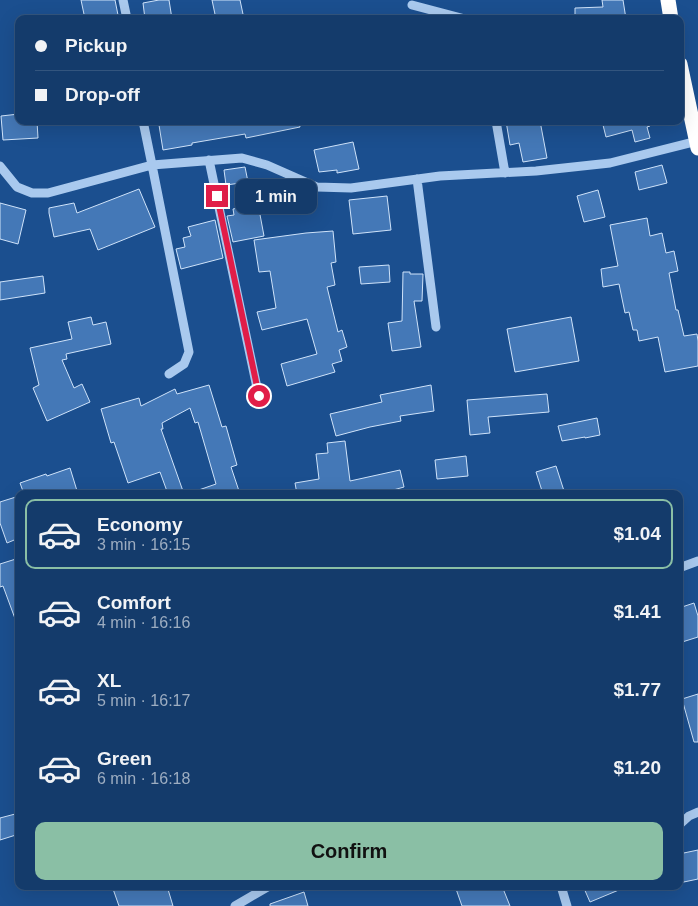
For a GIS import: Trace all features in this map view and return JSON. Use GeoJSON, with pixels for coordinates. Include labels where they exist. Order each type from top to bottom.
{"type":"FeatureCollection","features":[{"type":"Feature","properties":{"kind":"highway"},"geometry":{"type":"LineString","coordinates":[[668,0],[670,15]]}},
{"type":"Feature","properties":{"kind":"highway"},"geometry":{"type":"LineString","coordinates":[[684,83],[697,144]]}},
{"type":"Feature","properties":{"kind":"street"},"geometry":{"type":"LineString","coordinates":[[123,0],[126,15]]}},
{"type":"Feature","properties":{"kind":"street"},"geometry":{"type":"LineString","coordinates":[[412,5],[450,15]]}},
{"type":"Feature","properties":{"kind":"street"},"geometry":{"type":"LineString","coordinates":[[144,125],[189,352],[184,364],[169,374]]}},
{"type":"Feature","properties":{"kind":"street"},"geometry":{"type":"LineString","coordinates":[[497,125],[505,173]]}},
{"type":"Feature","properties":{"kind":"street"},"geometry":{"type":"LineString","coordinates":[[0,166],[17,187],[32,193],[48,193],[152,165],[242,158],[267,165],[317,187],[351,188],[440,176],[536,171],[610,163],[697,144]]}},
{"type":"Feature","properties":{"kind":"street"},"geometry":{"type":"LineString","coordinates":[[209,160],[259,396]]}},
{"type":"Feature","properties":{"kind":"street"},"geometry":{"type":"LineString","coordinates":[[418,179],[436,327]]}},
{"type":"Feature","properties":{"kind":"street"},"geometry":{"type":"LineString","coordinates":[[683,567],[698,561]]}},
{"type":"Feature","properties":{"kind":"street"},"geometry":{"type":"LineString","coordinates":[[683,821],[698,812]]}},
{"type":"Feature","properties":{"kind":"street"},"geometry":{"type":"LineString","coordinates":[[235,906],[262,890]]}},
{"type":"Feature","properties":{"kind":"street"},"geometry":{"type":"LineString","coordinates":[[563,890],[567,906]]}},
{"type":"Feature","properties":{"kind":"building"},"geometry":{"type":"Polygon","coordinates":[[[81,0],[115,0],[118,15],[84,15],[81,0]]]}},
{"type":"Feature","properties":{"kind":"building"},"geometry":{"type":"Polygon","coordinates":[[[169,0],[171,15],[144,15],[143,3],[169,0]]]}},
{"type":"Feature","properties":{"kind":"building"},"geometry":{"type":"Polygon","coordinates":[[[212,0],[240,0],[243,15],[215,15],[212,0]]]}},
{"type":"Feature","properties":{"kind":"building"},"geometry":{"type":"Polygon","coordinates":[[[602,0],[623,0],[625,15],[575,15],[575,8],[603,7],[602,0]]]}},
{"type":"Feature","properties":{"kind":"building"},"geometry":{"type":"Polygon","coordinates":[[[15,114],[15,125],[37,125],[38,138],[3,140],[1,116],[15,114]]]}},
{"type":"Feature","properties":{"kind":"building"},"geometry":{"type":"Polygon","coordinates":[[[159,125],[300,125],[300,127],[246,138],[245,134],[163,150],[159,125]]]}},
{"type":"Feature","properties":{"kind":"building"},"geometry":{"type":"Polygon","coordinates":[[[507,125],[541,125],[547,158],[523,162],[519,143],[510,145],[507,125]]]}},
{"type":"Feature","properties":{"kind":"building"},"geometry":{"type":"Polygon","coordinates":[[[603,125],[650,125],[647,127],[650,138],[635,142],[632,130],[606,137],[603,125]]]}},
{"type":"Feature","properties":{"kind":"building"},"geometry":{"type":"Polygon","coordinates":[[[353,142],[359,169],[337,173],[337,170],[319,172],[314,150],[353,142]]]}},
{"type":"Feature","properties":{"kind":"building"},"geometry":{"type":"Polygon","coordinates":[[[662,165],[667,183],[639,190],[635,172],[662,165]]]}},
{"type":"Feature","properties":{"kind":"building"},"geometry":{"type":"Polygon","coordinates":[[[245,167],[248,182],[226,185],[224,170],[245,167]]]}},
{"type":"Feature","properties":{"kind":"building"},"geometry":{"type":"Polygon","coordinates":[[[139,189],[155,227],[98,250],[90,229],[54,237],[49,208],[74,203],[77,213],[139,189]]]}},
{"type":"Feature","properties":{"kind":"building"},"geometry":{"type":"Polygon","coordinates":[[[598,190],[605,217],[584,222],[577,196],[598,190]]]}},
{"type":"Feature","properties":{"kind":"building"},"geometry":{"type":"Polygon","coordinates":[[[387,196],[391,230],[353,234],[349,200],[387,196]]]}},
{"type":"Feature","properties":{"kind":"building"},"geometry":{"type":"Polygon","coordinates":[[[0,203],[26,210],[18,244],[0,239],[0,203]]]}},
{"type":"Feature","properties":{"kind":"building"},"geometry":{"type":"Polygon","coordinates":[[[258,204],[264,236],[233,242],[227,216],[234,215],[233,209],[258,204]]]}},
{"type":"Feature","properties":{"kind":"building"},"geometry":{"type":"Polygon","coordinates":[[[647,218],[650,236],[662,233],[666,253],[674,251],[678,271],[669,273],[676,310],[678,310],[684,336],[697,334],[698,366],[665,372],[658,337],[639,341],[637,330],[633,330],[629,312],[625,313],[619,284],[603,287],[601,269],[618,266],[610,225],[647,218]]]}},
{"type":"Feature","properties":{"kind":"building"},"geometry":{"type":"Polygon","coordinates":[[[215,220],[223,258],[181,269],[176,249],[185,247],[183,238],[191,236],[188,227],[215,220]]]}},
{"type":"Feature","properties":{"kind":"building"},"geometry":{"type":"Polygon","coordinates":[[[333,231],[336,262],[331,263],[335,285],[327,287],[338,332],[342,330],[347,347],[339,350],[342,361],[332,364],[335,372],[287,386],[281,364],[317,354],[307,319],[262,330],[257,312],[276,308],[270,271],[259,272],[254,240],[333,231]]]}},
{"type":"Feature","properties":{"kind":"building"},"geometry":{"type":"Polygon","coordinates":[[[389,265],[390,282],[361,284],[359,267],[389,265]]]}},
{"type":"Feature","properties":{"kind":"building"},"geometry":{"type":"Polygon","coordinates":[[[403,272],[423,274],[422,301],[414,301],[421,347],[392,351],[388,323],[402,321],[403,272]]]}},
{"type":"Feature","properties":{"kind":"building"},"geometry":{"type":"Polygon","coordinates":[[[43,276],[45,293],[0,300],[0,282],[43,276]]]}},
{"type":"Feature","properties":{"kind":"building"},"geometry":{"type":"Polygon","coordinates":[[[91,317],[93,325],[106,322],[111,344],[66,354],[67,359],[62,360],[74,388],[82,384],[90,402],[47,421],[33,388],[39,385],[30,348],[72,339],[68,322],[91,317]]]}},
{"type":"Feature","properties":{"kind":"building"},"geometry":{"type":"Polygon","coordinates":[[[571,317],[579,361],[515,372],[507,329],[571,317]]]}},
{"type":"Feature","properties":{"kind":"building"},"geometry":{"type":"Polygon","coordinates":[[[209,385],[222,427],[226,426],[237,465],[231,467],[239,490],[199,490],[216,484],[198,422],[195,423],[190,408],[162,423],[163,429],[161,429],[183,490],[167,490],[160,472],[128,483],[114,442],[111,443],[101,409],[139,398],[141,406],[175,389],[177,394],[209,385]]]}},
{"type":"Feature","properties":{"kind":"building"},"geometry":{"type":"Polygon","coordinates":[[[431,385],[434,411],[400,416],[401,421],[336,436],[330,414],[382,402],[380,395],[431,385]]]}},
{"type":"Feature","properties":{"kind":"building"},"geometry":{"type":"Polygon","coordinates":[[[547,394],[549,412],[488,417],[490,433],[470,435],[467,400],[547,394]]]}},
{"type":"Feature","properties":{"kind":"building"},"geometry":{"type":"Polygon","coordinates":[[[597,418],[600,435],[562,441],[558,426],[597,418]]]}},
{"type":"Feature","properties":{"kind":"building"},"geometry":{"type":"Polygon","coordinates":[[[345,441],[350,481],[400,470],[404,487],[393,490],[296,490],[295,483],[319,479],[316,454],[328,453],[327,443],[345,441]]]}},
{"type":"Feature","properties":{"kind":"building"},"geometry":{"type":"Polygon","coordinates":[[[466,456],[468,476],[437,479],[435,460],[466,456]]]}},
{"type":"Feature","properties":{"kind":"building"},"geometry":{"type":"Polygon","coordinates":[[[556,466],[564,490],[542,490],[536,472],[556,466]]]}},
{"type":"Feature","properties":{"kind":"building"},"geometry":{"type":"Polygon","coordinates":[[[70,468],[77,490],[23,490],[20,483],[46,474],[47,476],[70,468]]]}},
{"type":"Feature","properties":{"kind":"building"},"geometry":{"type":"Polygon","coordinates":[[[15,497],[15,540],[7,543],[0,523],[0,502],[15,497]]]}},
{"type":"Feature","properties":{"kind":"building"},"geometry":{"type":"Polygon","coordinates":[[[15,559],[15,619],[3,586],[0,587],[0,564],[15,559]]]}},
{"type":"Feature","properties":{"kind":"building"},"geometry":{"type":"Polygon","coordinates":[[[694,603],[698,616],[698,637],[683,642],[683,607],[694,603]]]}},
{"type":"Feature","properties":{"kind":"building"},"geometry":{"type":"Polygon","coordinates":[[[698,694],[698,742],[694,742],[683,699],[698,694]]]}},
{"type":"Feature","properties":{"kind":"building"},"geometry":{"type":"Polygon","coordinates":[[[15,814],[15,835],[0,840],[0,818],[15,814]]]}},
{"type":"Feature","properties":{"kind":"building"},"geometry":{"type":"Polygon","coordinates":[[[698,850],[698,879],[683,882],[683,853],[698,850]]]}},
{"type":"Feature","properties":{"kind":"building"},"geometry":{"type":"Polygon","coordinates":[[[113,890],[168,890],[173,906],[119,906],[113,890]]]}},
{"type":"Feature","properties":{"kind":"building"},"geometry":{"type":"Polygon","coordinates":[[[456,890],[504,890],[510,906],[462,906],[456,890]]]}},
{"type":"Feature","properties":{"kind":"building"},"geometry":{"type":"Polygon","coordinates":[[[585,890],[619,890],[590,902],[585,890]]]}},
{"type":"Feature","properties":{"kind":"building"},"geometry":{"type":"Polygon","coordinates":[[[304,892],[308,906],[270,906],[270,904],[304,892]]]}},
{"type":"Feature","properties":{"kind":"route"},"geometry":{"type":"LineString","coordinates":[[217,196],[259,396]]}}]}
